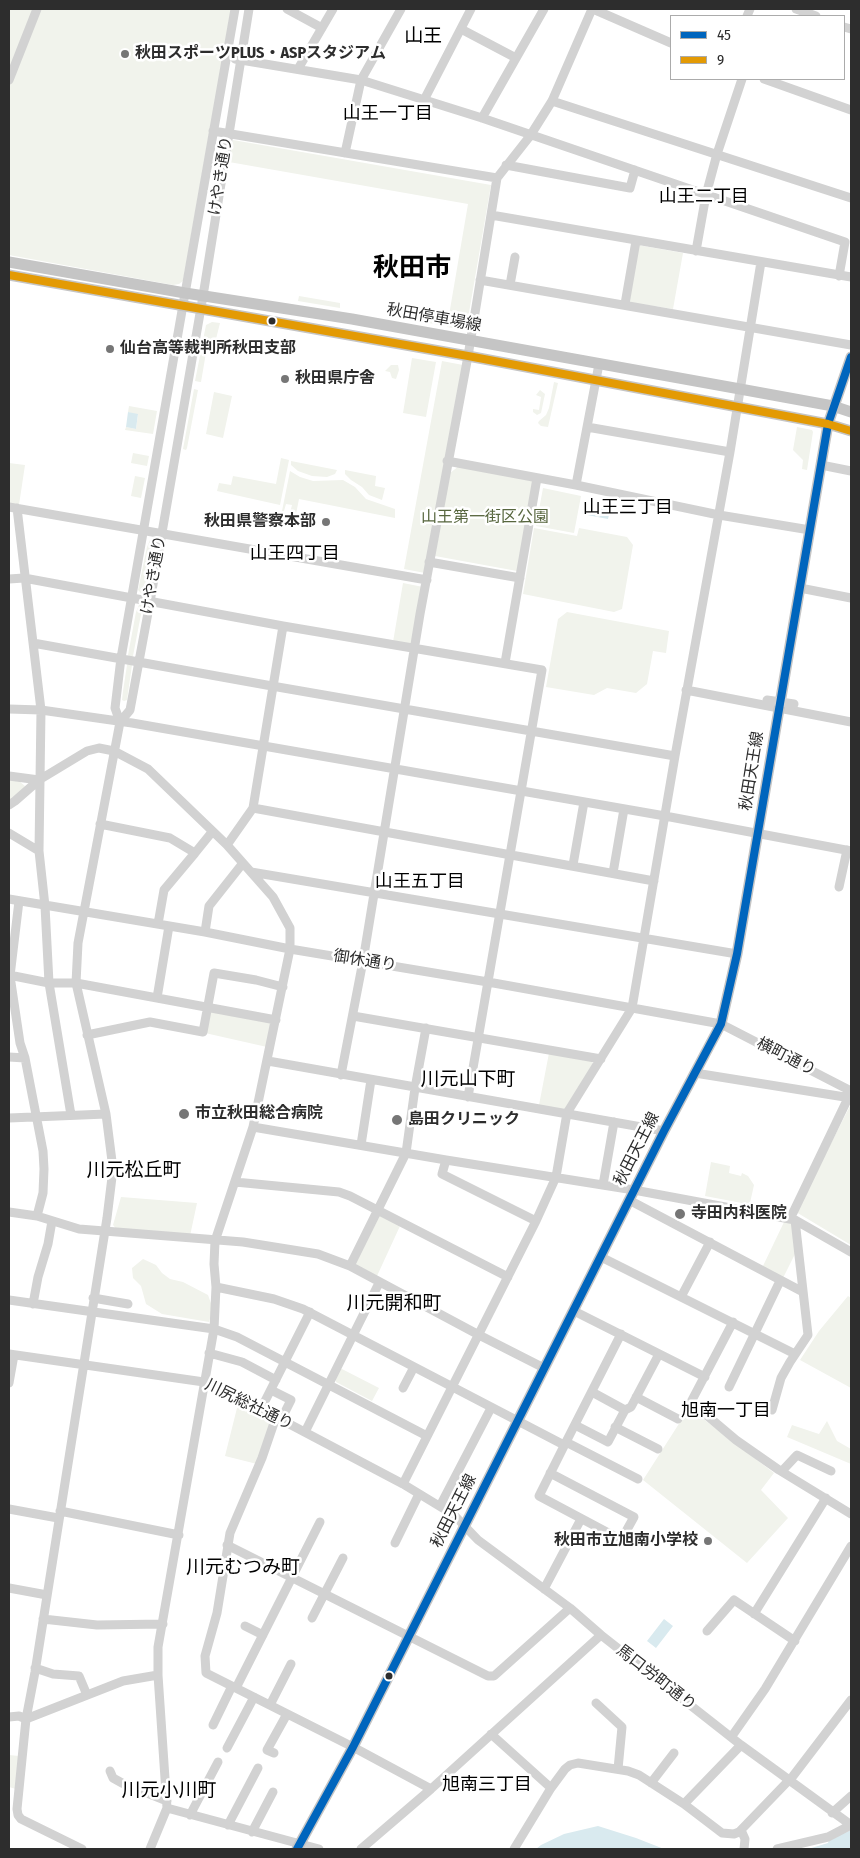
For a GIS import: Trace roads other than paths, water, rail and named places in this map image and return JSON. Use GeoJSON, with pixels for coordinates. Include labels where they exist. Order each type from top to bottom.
{"type":"FeatureCollection","features":[{"type":"Feature","properties":{"kind":"main road","name":"秋田停車場線"},"geometry":{"type":"LineString","coordinates":[[9,262],[185,293],[333,316],[833,406],[851,412]]}},
{"type":"Feature","properties":{"kind":"main road","name":"秋田停車場線"},"geometry":{"type":"LineString","coordinates":[[9,274],[468,356],[828,424],[851,431]]}},
{"type":"Feature","properties":{"kind":"main road","name":"秋田天王線"},"geometry":{"type":"LineString","coordinates":[[298,1847],[353,1747],[664,1131],[721,1024],[737,954],[759,834],[828,424],[851,357]]}},
{"type":"Feature","properties":{"kind":"street"},"geometry":{"type":"LineString","coordinates":[[9,80],[37,9]]}},
{"type":"Feature","properties":{"kind":"street","name":"けやき通り"},"geometry":{"type":"LineString","coordinates":[[120,722],[115,708],[121,658],[235,9]]}},
{"type":"Feature","properties":{"kind":"street","name":"けやき通り"},"geometry":{"type":"LineString","coordinates":[[120,722],[130,710],[150,602],[201,309],[249,9]]}},
{"type":"Feature","properties":{"kind":"street"},"geometry":{"type":"LineString","coordinates":[[287,9],[322,28]]}},
{"type":"Feature","properties":{"kind":"street"},"geometry":{"type":"LineString","coordinates":[[298,69],[333,9]]}},
{"type":"Feature","properties":{"kind":"street"},"geometry":{"type":"LineString","coordinates":[[345,153],[361,80],[401,9]]}},
{"type":"Feature","properties":{"kind":"street"},"geometry":{"type":"LineString","coordinates":[[424,100],[471,9]]}},
{"type":"Feature","properties":{"kind":"street"},"geometry":{"type":"LineString","coordinates":[[482,118],[544,9]]}},
{"type":"Feature","properties":{"kind":"street"},"geometry":{"type":"LineString","coordinates":[[341,1075],[363,961],[383,833],[447,461],[468,356],[497,178],[530,136],[552,101],[593,9],[612,12],[670,42]]}},
{"type":"Feature","properties":{"kind":"street"},"geometry":{"type":"LineString","coordinates":[[796,9],[813,15]]}},
{"type":"Feature","properties":{"kind":"street"},"geometry":{"type":"LineString","coordinates":[[461,28],[516,58]]}},
{"type":"Feature","properties":{"kind":"street"},"geometry":{"type":"LineString","coordinates":[[226,58],[361,80],[482,118],[530,136],[845,242],[839,276]]}},
{"type":"Feature","properties":{"kind":"street"},"geometry":{"type":"LineString","coordinates":[[696,251],[706,196],[717,154],[742,80]]}},
{"type":"Feature","properties":{"kind":"street"},"geometry":{"type":"LineString","coordinates":[[767,80],[851,110]]}},
{"type":"Feature","properties":{"kind":"street"},"geometry":{"type":"LineString","coordinates":[[552,101],[851,198]]}},
{"type":"Feature","properties":{"kind":"street"},"geometry":{"type":"LineString","coordinates":[[213,131],[497,178]]}},
{"type":"Feature","properties":{"kind":"street"},"geometry":{"type":"LineString","coordinates":[[506,165],[630,188],[635,170]]}},
{"type":"Feature","properties":{"kind":"street"},"geometry":{"type":"LineString","coordinates":[[492,215],[851,277]]}},
{"type":"Feature","properties":{"kind":"street"},"geometry":{"type":"LineString","coordinates":[[625,304],[636,241]]}},
{"type":"Feature","properties":{"kind":"street"},"geometry":{"type":"LineString","coordinates":[[510,285],[515,257]]}},
{"type":"Feature","properties":{"kind":"street"},"geometry":{"type":"LineString","coordinates":[[403,1484],[556,1178],[567,1113],[632,1008],[642,939],[719,515],[761,262]]}},
{"type":"Feature","properties":{"kind":"street"},"geometry":{"type":"LineString","coordinates":[[480,280],[851,345]]}},
{"type":"Feature","properties":{"kind":"street"},"geometry":{"type":"LineString","coordinates":[[576,485],[600,364]]}},
{"type":"Feature","properties":{"kind":"street"},"geometry":{"type":"LineString","coordinates":[[587,427],[730,452]]}},
{"type":"Feature","properties":{"kind":"street"},"geometry":{"type":"LineString","coordinates":[[447,461],[576,485],[719,515],[810,530]]}},
{"type":"Feature","properties":{"kind":"street"},"geometry":{"type":"LineString","coordinates":[[821,465],[851,471]]}},
{"type":"Feature","properties":{"kind":"street"},"geometry":{"type":"LineString","coordinates":[[505,663],[537,478]]}},
{"type":"Feature","properties":{"kind":"street"},"geometry":{"type":"LineString","coordinates":[[71,1115],[49,983],[45,906],[39,851],[41,710],[13,507],[427,580]]}},
{"type":"Feature","properties":{"kind":"street"},"geometry":{"type":"LineString","coordinates":[[430,562],[520,578]]}},
{"type":"Feature","properties":{"kind":"street"},"geometry":{"type":"LineString","coordinates":[[9,579],[24,578],[283,626],[542,670],[480,1037],[468,1097]]}},
{"type":"Feature","properties":{"kind":"street"},"geometry":{"type":"LineString","coordinates":[[800,588],[851,598]]}},
{"type":"Feature","properties":{"kind":"street"},"geometry":{"type":"LineString","coordinates":[[227,845],[252,808],[283,626]]}},
{"type":"Feature","properties":{"kind":"street"},"geometry":{"type":"LineString","coordinates":[[32,643],[675,756]]}},
{"type":"Feature","properties":{"kind":"street"},"geometry":{"type":"LineString","coordinates":[[686,690],[851,722]]}},
{"type":"Feature","properties":{"kind":"street"},"geometry":{"type":"LineString","coordinates":[[767,700],[794,704]]}},
{"type":"Feature","properties":{"kind":"street"},"geometry":{"type":"LineString","coordinates":[[9,709],[41,710],[263,746],[665,816],[849,851],[839,888]]}},
{"type":"Feature","properties":{"kind":"street"},"geometry":{"type":"LineString","coordinates":[[20,1817],[17,1810],[26,1719],[113,1169],[106,1114],[76,983],[78,942],[83,912],[120,722]]}},
{"type":"Feature","properties":{"kind":"street"},"geometry":{"type":"LineString","coordinates":[[9,805],[39,780],[88,751],[100,748],[114,751],[148,769],[227,845],[273,897],[290,928],[290,949],[283,987],[253,1127],[215,1241],[214,1264],[216,1286],[214,1329],[158,1647],[158,1674],[167,1805],[150,1849]]}},
{"type":"Feature","properties":{"kind":"street"},"geometry":{"type":"LineString","coordinates":[[9,776],[39,780]]}},
{"type":"Feature","properties":{"kind":"street"},"geometry":{"type":"LineString","coordinates":[[573,866],[584,802]]}},
{"type":"Feature","properties":{"kind":"street"},"geometry":{"type":"LineString","coordinates":[[252,808],[383,833],[654,880]]}},
{"type":"Feature","properties":{"kind":"street"},"geometry":{"type":"LineString","coordinates":[[613,873],[624,809]]}},
{"type":"Feature","properties":{"kind":"street"},"geometry":{"type":"LineString","coordinates":[[100,824],[170,838],[195,854]]}},
{"type":"Feature","properties":{"kind":"street"},"geometry":{"type":"LineString","coordinates":[[158,924],[164,890],[212,832]]}},
{"type":"Feature","properties":{"kind":"street"},"geometry":{"type":"LineString","coordinates":[[9,833],[39,851]]}},
{"type":"Feature","properties":{"kind":"street"},"geometry":{"type":"LineString","coordinates":[[205,932],[209,906],[243,863]]}},
{"type":"Feature","properties":{"kind":"street"},"geometry":{"type":"LineString","coordinates":[[251,872],[737,954]]}},
{"type":"Feature","properties":{"kind":"street","name":"御休通り"},"geometry":{"type":"LineString","coordinates":[[9,900],[205,932],[290,949],[721,1024]]}},
{"type":"Feature","properties":{"kind":"street"},"geometry":{"type":"LineString","coordinates":[[19,901],[10,976],[20,1042],[37,1117],[44,1169],[43,1193],[37,1216]]}},
{"type":"Feature","properties":{"kind":"street"},"geometry":{"type":"LineString","coordinates":[[158,998],[169,926]]}},
{"type":"Feature","properties":{"kind":"street"},"geometry":{"type":"LineString","coordinates":[[87,1035],[150,1022],[203,1032],[214,973],[283,987]]}},
{"type":"Feature","properties":{"kind":"street"},"geometry":{"type":"LineString","coordinates":[[10,976],[49,983],[76,983],[276,1020]]}},
{"type":"Feature","properties":{"kind":"street"},"geometry":{"type":"LineString","coordinates":[[353,1016],[601,1059]]}},
{"type":"Feature","properties":{"kind":"street","name":"横町通り"},"geometry":{"type":"LineString","coordinates":[[721,1024],[850,1094]]}},
{"type":"Feature","properties":{"kind":"street"},"geometry":{"type":"LineString","coordinates":[[350,1266],[406,1153],[426,1028]]}},
{"type":"Feature","properties":{"kind":"street"},"geometry":{"type":"LineString","coordinates":[[9,1057],[24,1058]]}},
{"type":"Feature","properties":{"kind":"street"},"geometry":{"type":"LineString","coordinates":[[268,1061],[664,1131]]}},
{"type":"Feature","properties":{"kind":"street"},"geometry":{"type":"LineString","coordinates":[[695,1073],[850,1094],[792,1219],[808,1335],[781,1378],[772,1410]]}},
{"type":"Feature","properties":{"kind":"street"},"geometry":{"type":"LineString","coordinates":[[361,1145],[371,1080]]}},
{"type":"Feature","properties":{"kind":"street"},"geometry":{"type":"LineString","coordinates":[[9,1118],[106,1114]]}},
{"type":"Feature","properties":{"kind":"street"},"geometry":{"type":"LineString","coordinates":[[603,1185],[614,1122]]}},
{"type":"Feature","properties":{"kind":"street"},"geometry":{"type":"LineString","coordinates":[[253,1127],[603,1185],[632,1195],[792,1219],[851,1252]]}},
{"type":"Feature","properties":{"kind":"street"},"geometry":{"type":"LineString","coordinates":[[446,1160],[442,1174],[536,1221]]}},
{"type":"Feature","properties":{"kind":"street"},"geometry":{"type":"LineString","coordinates":[[235,1182],[339,1192],[508,1277]]}},
{"type":"Feature","properties":{"kind":"street"},"geometry":{"type":"LineString","coordinates":[[632,1195],[710,1242],[803,1292]]}},
{"type":"Feature","properties":{"kind":"street"},"geometry":{"type":"LineString","coordinates":[[9,1212],[37,1216],[79,1229],[243,1242],[290,1248],[318,1254],[350,1266],[544,1368]]}},
{"type":"Feature","properties":{"kind":"street"},"geometry":{"type":"LineString","coordinates":[[34,1304],[38,1277],[48,1244],[52,1221]]}},
{"type":"Feature","properties":{"kind":"street"},"geometry":{"type":"LineString","coordinates":[[681,1297],[710,1242]]}},
{"type":"Feature","properties":{"kind":"street"},"geometry":{"type":"LineString","coordinates":[[602,1256],[795,1354]]}},
{"type":"Feature","properties":{"kind":"street"},"geometry":{"type":"LineString","coordinates":[[729,1387],[780,1281]]}},
{"type":"Feature","properties":{"kind":"street"},"geometry":{"type":"LineString","coordinates":[[304,1432],[379,1282]]}},
{"type":"Feature","properties":{"kind":"street"},"geometry":{"type":"LineString","coordinates":[[216,1286],[274,1299],[310,1312],[518,1422],[638,1479]]}},
{"type":"Feature","properties":{"kind":"street"},"geometry":{"type":"LineString","coordinates":[[93,1298],[128,1304]]}},
{"type":"Feature","properties":{"kind":"street"},"geometry":{"type":"LineString","coordinates":[[9,1300],[214,1329],[237,1337],[427,1436]]}},
{"type":"Feature","properties":{"kind":"street"},"geometry":{"type":"LineString","coordinates":[[574,1311],[704,1377]]}},
{"type":"Feature","properties":{"kind":"street"},"geometry":{"type":"LineString","coordinates":[[262,1409],[310,1312]]}},
{"type":"Feature","properties":{"kind":"street"},"geometry":{"type":"LineString","coordinates":[[733,1322],[691,1402],[736,1440],[851,1514]]}},
{"type":"Feature","properties":{"kind":"street"},"geometry":{"type":"LineString","coordinates":[[550,1473],[634,1517],[624,1535],[616,1537],[539,1496],[550,1473],[565,1443],[621,1334]]}},
{"type":"Feature","properties":{"kind":"street"},"geometry":{"type":"LineString","coordinates":[[209,1352],[242,1362],[276,1380]]}},
{"type":"Feature","properties":{"kind":"street"},"geometry":{"type":"LineString","coordinates":[[9,1383],[11,1354]]}},
{"type":"Feature","properties":{"kind":"street","name":"川尻総社通り"},"geometry":{"type":"LineString","coordinates":[[11,1354],[204,1382],[262,1409],[403,1484],[454,1515],[464,1526]]}},
{"type":"Feature","properties":{"kind":"street"},"geometry":{"type":"LineString","coordinates":[[575,1425],[608,1442],[625,1410],[631,1407],[659,1354]]}},
{"type":"Feature","properties":{"kind":"street"},"geometry":{"type":"LineString","coordinates":[[403,1388],[414,1366]]}},
{"type":"Feature","properties":{"kind":"street"},"geometry":{"type":"LineString","coordinates":[[272,1390],[291,1400],[279,1418],[230,1533],[217,1612],[205,1656],[206,1673],[353,1747],[431,1789]]}},
{"type":"Feature","properties":{"kind":"street"},"geometry":{"type":"LineString","coordinates":[[592,1392],[625,1410]]}},
{"type":"Feature","properties":{"kind":"street"},"geometry":{"type":"LineString","coordinates":[[636,1398],[678,1418]]}},
{"type":"Feature","properties":{"kind":"street"},"geometry":{"type":"LineString","coordinates":[[440,1506],[491,1408]]}},
{"type":"Feature","properties":{"kind":"street"},"geometry":{"type":"LineString","coordinates":[[615,1428],[658,1449]]}},
{"type":"Feature","properties":{"kind":"street"},"geometry":{"type":"LineString","coordinates":[[782,1471],[797,1454],[831,1471]]}},
{"type":"Feature","properties":{"kind":"street"},"geometry":{"type":"LineString","coordinates":[[395,1543],[419,1494]]}},
{"type":"Feature","properties":{"kind":"street"},"geometry":{"type":"LineString","coordinates":[[754,1614],[826,1498]]}},
{"type":"Feature","properties":{"kind":"street"},"geometry":{"type":"LineString","coordinates":[[9,1509],[59,1515],[179,1535]]}},
{"type":"Feature","properties":{"kind":"street"},"geometry":{"type":"LineString","coordinates":[[544,1589],[581,1519]]}},
{"type":"Feature","properties":{"kind":"street"},"geometry":{"type":"LineString","coordinates":[[213,1725],[320,1522]]}},
{"type":"Feature","properties":{"kind":"street","name":"馬口労町通り"},"geometry":{"type":"LineString","coordinates":[[464,1526],[478,1540],[570,1608],[601,1635],[732,1736],[741,1745],[851,1825]]}},
{"type":"Feature","properties":{"kind":"street"},"geometry":{"type":"LineString","coordinates":[[227,1545],[488,1676],[494,1676],[570,1608]]}},
{"type":"Feature","properties":{"kind":"street"},"geometry":{"type":"LineString","coordinates":[[732,1736],[766,1689],[851,1546]]}},
{"type":"Feature","properties":{"kind":"street"},"geometry":{"type":"LineString","coordinates":[[312,1618],[343,1558]]}},
{"type":"Feature","properties":{"kind":"street"},"geometry":{"type":"LineString","coordinates":[[9,1588],[47,1595]]}},
{"type":"Feature","properties":{"kind":"street"},"geometry":{"type":"LineString","coordinates":[[706,1632],[734,1600],[795,1641]]}},
{"type":"Feature","properties":{"kind":"street"},"geometry":{"type":"LineString","coordinates":[[43,1618],[98,1625],[163,1624]]}},
{"type":"Feature","properties":{"kind":"street"},"geometry":{"type":"LineString","coordinates":[[245,1626],[261,1634]]}},
{"type":"Feature","properties":{"kind":"street"},"geometry":{"type":"LineString","coordinates":[[364,1848],[601,1635]]}},
{"type":"Feature","properties":{"kind":"street"},"geometry":{"type":"LineString","coordinates":[[270,1705],[291,1664]]}},
{"type":"Feature","properties":{"kind":"street"},"geometry":{"type":"LineString","coordinates":[[35,1668],[53,1674],[79,1676],[87,1695]]}},
{"type":"Feature","properties":{"kind":"street"},"geometry":{"type":"LineString","coordinates":[[9,1717],[19,1716],[26,1719],[124,1681],[158,1674]]}},
{"type":"Feature","properties":{"kind":"street"},"geometry":{"type":"LineString","coordinates":[[228,1748],[254,1697]]}},
{"type":"Feature","properties":{"kind":"street"},"geometry":{"type":"LineString","coordinates":[[514,1849],[551,1788],[565,1769],[573,1764],[633,1772],[684,1804],[722,1833],[734,1834],[741,1830],[789,1781],[851,1701]]}},
{"type":"Feature","properties":{"kind":"street"},"geometry":{"type":"LineString","coordinates":[[596,1703],[622,1727],[618,1769]]}},
{"type":"Feature","properties":{"kind":"street"},"geometry":{"type":"LineString","coordinates":[[274,1753],[267,1750],[287,1714]]}},
{"type":"Feature","properties":{"kind":"street"},"geometry":{"type":"LineString","coordinates":[[491,1734],[551,1788]]}},
{"type":"Feature","properties":{"kind":"street"},"geometry":{"type":"LineString","coordinates":[[684,1804],[741,1745]]}},
{"type":"Feature","properties":{"kind":"street"},"geometry":{"type":"LineString","coordinates":[[651,1783],[674,1753]]}},
{"type":"Feature","properties":{"kind":"street"},"geometry":{"type":"LineString","coordinates":[[190,1814],[218,1762]]}},
{"type":"Feature","properties":{"kind":"street"},"geometry":{"type":"LineString","coordinates":[[228,1825],[258,1768]]}},
{"type":"Feature","properties":{"kind":"street"},"geometry":{"type":"LineString","coordinates":[[110,1771],[113,1778],[122,1784],[190,1814],[298,1847],[319,1849]]}},
{"type":"Feature","properties":{"kind":"street"},"geometry":{"type":"LineString","coordinates":[[252,1832],[273,1792]]}},
{"type":"Feature","properties":{"kind":"street"},"geometry":{"type":"LineString","coordinates":[[832,1813],[851,1796]]}},
{"type":"Feature","properties":{"kind":"street"},"geometry":{"type":"LineString","coordinates":[[9,1812],[82,1849]]}},
{"type":"Feature","properties":{"kind":"street"},"geometry":{"type":"LineString","coordinates":[[777,1849],[828,1837],[851,1825]]}},
{"type":"Feature","properties":{"kind":"street"},"geometry":{"type":"LineString","coordinates":[[741,1830],[745,1839],[744,1849]]}},
{"type":"Feature","properties":{"kind":"place","name":"秋田スポーツPLUS・ASPスタジアム"},"geometry":{"type":"Point","coordinates":[125,54]}},
{"type":"Feature","properties":{"kind":"place","name":"仙台高等裁判所秋田支部"},"geometry":{"type":"Point","coordinates":[110,349]}},
{"type":"Feature","properties":{"kind":"place","name":"秋田県庁舎"},"geometry":{"type":"Point","coordinates":[285,379]}},
{"type":"Feature","properties":{"kind":"place","name":"秋田県警察本部"},"geometry":{"type":"Point","coordinates":[326,522]}},
{"type":"Feature","properties":{"kind":"place","name":"市立秋田総合病院"},"geometry":{"type":"Point","coordinates":[184,1114]}},
{"type":"Feature","properties":{"kind":"place","name":"島田クリニック"},"geometry":{"type":"Point","coordinates":[397,1120]}},
{"type":"Feature","properties":{"kind":"place","name":"寺田内科医院"},"geometry":{"type":"Point","coordinates":[680,1214]}},
{"type":"Feature","properties":{"kind":"place","name":"秋田市立旭南小学校"},"geometry":{"type":"Point","coordinates":[708,1541]}},
{"type":"Feature","properties":{"kind":"district","name":"山王"},"geometry":{"type":"Point","coordinates":[423,37]}},
{"type":"Feature","properties":{"kind":"district","name":"山王一丁目"},"geometry":{"type":"Point","coordinates":[388,114]}},
{"type":"Feature","properties":{"kind":"district","name":"山王二丁目"},"geometry":{"type":"Point","coordinates":[704,197]}},
{"type":"Feature","properties":{"kind":"district","name":"秋田市"},"geometry":{"type":"Point","coordinates":[412,269]}},
{"type":"Feature","properties":{"kind":"district","name":"山王三丁目"},"geometry":{"type":"Point","coordinates":[628,508]}},
{"type":"Feature","properties":{"kind":"district","name":"山王四丁目"},"geometry":{"type":"Point","coordinates":[295,554]}},
{"type":"Feature","properties":{"kind":"district","name":"山王五丁目"},"geometry":{"type":"Point","coordinates":[420,882]}},
{"type":"Feature","properties":{"kind":"district","name":"川元山下町"},"geometry":{"type":"Point","coordinates":[468,1080]}},
{"type":"Feature","properties":{"kind":"district","name":"川元松丘町"},"geometry":{"type":"Point","coordinates":[134,1171]}},
{"type":"Feature","properties":{"kind":"district","name":"川元開和町"},"geometry":{"type":"Point","coordinates":[394,1304]}},
{"type":"Feature","properties":{"kind":"district","name":"旭南一丁目"},"geometry":{"type":"Point","coordinates":[726,1411]}},
{"type":"Feature","properties":{"kind":"district","name":"川元むつみ町"},"geometry":{"type":"Point","coordinates":[243,1568]}},
{"type":"Feature","properties":{"kind":"district","name":"旭南三丁目"},"geometry":{"type":"Point","coordinates":[487,1785]}},
{"type":"Feature","properties":{"kind":"district","name":"川元小川町"},"geometry":{"type":"Point","coordinates":[169,1791]}},
{"type":"Feature","properties":{"kind":"park label","name":"山王第一街区公園"},"geometry":{"type":"Point","coordinates":[485,518]}}]}
